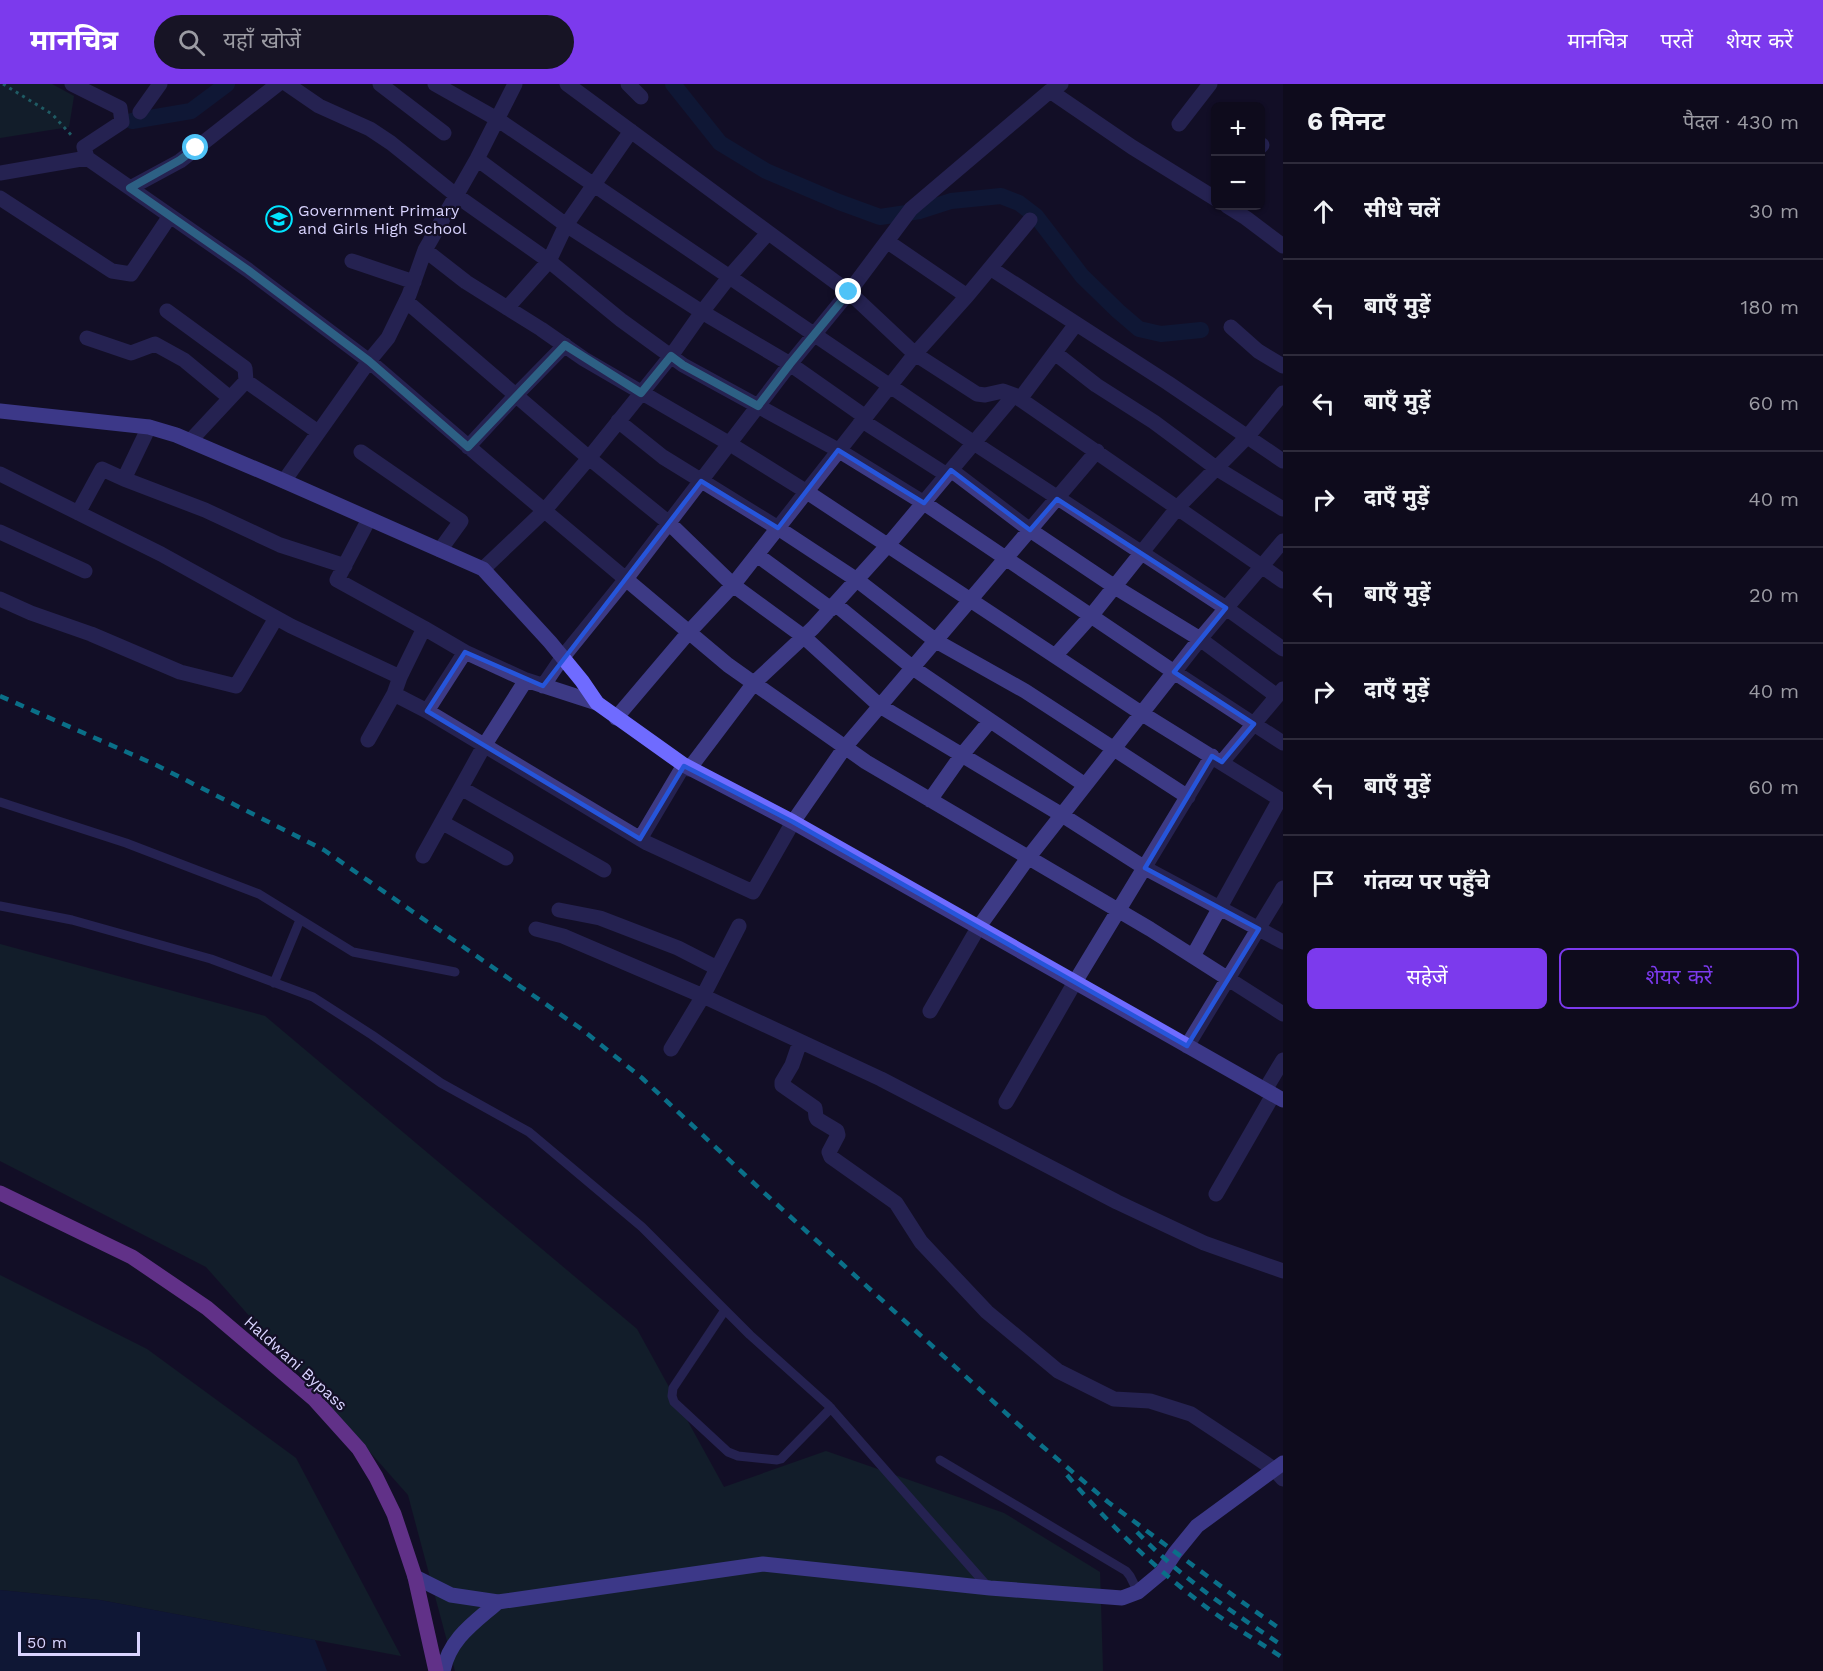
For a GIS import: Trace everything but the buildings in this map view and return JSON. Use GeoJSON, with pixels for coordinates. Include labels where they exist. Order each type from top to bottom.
{"type":"FeatureCollection","features":[{"type":"Feature","properties":{"kind":"main road","name":"Haldwani Bypass"},"geometry":{"type":"LineString","coordinates":[[0,1193],[132,1257],[207,1308],[314,1399],[359,1449],[394,1514],[415,1577],[436,1671]]}},
{"type":"Feature","properties":{"kind":"street"},"geometry":{"type":"LineString","coordinates":[[140,112],[160,84]]}},
{"type":"Feature","properties":{"kind":"street"},"geometry":{"type":"LineString","coordinates":[[130,188],[180,160],[279,84]]}},
{"type":"Feature","properties":{"kind":"street"},"geometry":{"type":"LineString","coordinates":[[287,84],[319,106],[370,129],[384,138],[457,196],[549,261],[621,320],[683,365],[838,450],[924,503],[1283,743]]}},
{"type":"Feature","properties":{"kind":"street"},"geometry":{"type":"LineString","coordinates":[[380,84],[399,89],[444,133]]}},
{"type":"Feature","properties":{"kind":"street"},"geometry":{"type":"LineString","coordinates":[[435,84],[497,119],[1057,499],[1226,608],[1283,649]]}},
{"type":"Feature","properties":{"kind":"street"},"geometry":{"type":"LineString","coordinates":[[284,481],[369,361],[388,338],[414,282],[425,250],[457,196],[515,84]]}},
{"type":"Feature","properties":{"kind":"street"},"geometry":{"type":"LineString","coordinates":[[567,84],[849,292],[915,354],[977,394],[985,395],[1003,391],[1017,397],[1283,581]]}},
{"type":"Feature","properties":{"kind":"street"},"geometry":{"type":"LineString","coordinates":[[628,84],[641,97]]}},
{"type":"Feature","properties":{"kind":"street"},"geometry":{"type":"LineString","coordinates":[[1179,124],[1210,84]]}},
{"type":"Feature","properties":{"kind":"street"},"geometry":{"type":"LineString","coordinates":[[0,173],[85,152],[122,122],[120,108],[82,86]]}},
{"type":"Feature","properties":{"kind":"street"},"geometry":{"type":"LineString","coordinates":[[543,686],[562,658],[626,579],[813,334],[849,292],[909,213],[1056,87],[1132,147],[1211,196]]}},
{"type":"Feature","properties":{"kind":"street"},"geometry":{"type":"LineString","coordinates":[[507,308],[549,261],[566,225],[631,131]]}},
{"type":"Feature","properties":{"kind":"street"},"geometry":{"type":"LineString","coordinates":[[85,152],[130,188],[248,270],[369,361],[728,665],[866,762],[1118,910],[1283,1014]]}},
{"type":"Feature","properties":{"kind":"street"},"geometry":{"type":"LineString","coordinates":[[477,159],[566,225],[702,312],[790,364],[863,418],[949,472],[1030,531],[1281,693],[1254,724],[1217,759],[1188,797],[1075,982],[1006,1102]]}},
{"type":"Feature","properties":{"kind":"street"},"geometry":{"type":"LineString","coordinates":[[0,198],[112,271],[131,274],[170,216]]}},
{"type":"Feature","properties":{"kind":"street"},"geometry":{"type":"LineString","coordinates":[[1233,210],[1283,246]]}},
{"type":"Feature","properties":{"kind":"street"},"geometry":{"type":"LineString","coordinates":[[616,718],[689,632],[733,585],[890,384],[1030,220]]}},
{"type":"Feature","properties":{"kind":"street"},"geometry":{"type":"LineString","coordinates":[[483,569],[544,511],[671,356],[730,276],[768,234]]}},
{"type":"Feature","properties":{"kind":"street"},"geometry":{"type":"LineString","coordinates":[[888,242],[967,296]]}},
{"type":"Feature","properties":{"kind":"street"},"geometry":{"type":"LineString","coordinates":[[425,250],[466,282],[641,393],[807,492],[1142,713],[1281,800],[1193,956]]}},
{"type":"Feature","properties":{"kind":"street"},"geometry":{"type":"LineString","coordinates":[[352,261],[414,282]]}},
{"type":"Feature","properties":{"kind":"street"},"geometry":{"type":"LineString","coordinates":[[990,268],[1283,461]]}},
{"type":"Feature","properties":{"kind":"street"},"geometry":{"type":"LineString","coordinates":[[406,301],[589,458],[669,523],[733,585],[804,637],[880,706],[1062,815],[1145,868],[1283,942]]}},
{"type":"Feature","properties":{"kind":"street"},"geometry":{"type":"LineString","coordinates":[[167,311],[245,368],[246,381],[190,441]]}},
{"type":"Feature","properties":{"kind":"street"},"geometry":{"type":"LineString","coordinates":[[640,839],[686,767],[754,683],[833,607],[1055,353],[1077,324]]}},
{"type":"Feature","properties":{"kind":"street"},"geometry":{"type":"LineString","coordinates":[[1231,327],[1258,351],[1283,366]]}},
{"type":"Feature","properties":{"kind":"street"},"geometry":{"type":"LineString","coordinates":[[87,338],[131,353],[155,344],[184,360],[230,398]]}},
{"type":"Feature","properties":{"kind":"street"},"geometry":{"type":"LineString","coordinates":[[468,447],[565,345]]}},
{"type":"Feature","properties":{"kind":"street"},"geometry":{"type":"LineString","coordinates":[[1055,353],[1096,385],[1154,422],[1216,468],[1283,509]]}},
{"type":"Feature","properties":{"kind":"street"},"geometry":{"type":"LineString","coordinates":[[246,381],[318,432]]}},
{"type":"Feature","properties":{"kind":"street"},"geometry":{"type":"LineString","coordinates":[[1055,656],[1115,587],[1178,507],[1248,436],[1277,412],[1283,393]]}},
{"type":"Feature","properties":{"kind":"street"},"geometry":{"type":"LineString","coordinates":[[0,411],[149,427],[190,441],[483,569],[550,642],[597,703],[686,767],[793,822],[1274,1095]]}},
{"type":"Feature","properties":{"kind":"street"},"geometry":{"type":"LineString","coordinates":[[618,421],[663,458],[778,528],[857,580],[936,641],[1025,691],[1188,797]]}},
{"type":"Feature","properties":{"kind":"street"},"geometry":{"type":"LineString","coordinates":[[124,479],[149,427]]}},
{"type":"Feature","properties":{"kind":"street"},"geometry":{"type":"LineString","coordinates":[[361,452],[460,521],[440,550]]}},
{"type":"Feature","properties":{"kind":"street"},"geometry":{"type":"LineString","coordinates":[[394,694],[427,711],[640,839],[753,892],[793,822],[845,747],[1097,452]]}},
{"type":"Feature","properties":{"kind":"street"},"geometry":{"type":"LineString","coordinates":[[78,513],[102,470],[205,510],[280,544],[345,566]]}},
{"type":"Feature","properties":{"kind":"street"},"geometry":{"type":"LineString","coordinates":[[0,474],[161,554],[276,618],[400,677]]}},
{"type":"Feature","properties":{"kind":"street"},"geometry":{"type":"LineString","coordinates":[[369,519],[337,580],[465,652],[526,680],[597,703]]}},
{"type":"Feature","properties":{"kind":"street"},"geometry":{"type":"LineString","coordinates":[[0,532],[85,571]]}},
{"type":"Feature","properties":{"kind":"street"},"geometry":{"type":"LineString","coordinates":[[930,1011],[978,928],[1028,858],[1200,639],[1283,541]]}},
{"type":"Feature","properties":{"kind":"street"},"geometry":{"type":"LineString","coordinates":[[757,555],[833,607],[913,668],[1085,785]]}},
{"type":"Feature","properties":{"kind":"street"},"geometry":{"type":"LineString","coordinates":[[0,600],[91,634],[180,672],[236,686],[276,618]]}},
{"type":"Feature","properties":{"kind":"street"},"geometry":{"type":"LineString","coordinates":[[368,740],[394,694],[424,628]]}},
{"type":"Feature","properties":{"kind":"street"},"geometry":{"type":"LineString","coordinates":[[427,711],[465,652]]}},
{"type":"Feature","properties":{"kind":"street"},"geometry":{"type":"LineString","coordinates":[[423,856],[484,746],[526,680]]}},
{"type":"Feature","properties":{"kind":"street"},"geometry":{"type":"LineString","coordinates":[[930,800],[961,756],[990,721]]}},
{"type":"Feature","properties":{"kind":"street"},"geometry":{"type":"LineString","coordinates":[[461,788],[604,870]]}},
{"type":"Feature","properties":{"kind":"street"},"geometry":{"type":"LineString","coordinates":[[442,823],[506,858]]}},
{"type":"Feature","properties":{"kind":"street"},"geometry":{"type":"LineString","coordinates":[[1187,1046],[1283,888]]}},
{"type":"Feature","properties":{"kind":"street"},"geometry":{"type":"LineString","coordinates":[[559,910],[600,918],[678,948],[717,968]]}},
{"type":"Feature","properties":{"kind":"street"},"geometry":{"type":"LineString","coordinates":[[671,1048],[739,926]]}},
{"type":"Feature","properties":{"kind":"street"},"geometry":{"type":"LineString","coordinates":[[536,929],[563,936],[702,996],[881,1079],[1117,1202],[1204,1244],[1283,1271]]}},
{"type":"Feature","properties":{"kind":"street"},"geometry":{"type":"LineString","coordinates":[[415,1577],[451,1595],[498,1602],[763,1564],[990,1588],[1122,1598],[1138,1592],[1162,1572],[1197,1526],[1280,1471],[1191,1414],[1150,1401],[1114,1399],[1058,1371],[987,1312],[921,1242],[896,1203],[831,1157],[829,1152],[838,1135],[837,1131],[818,1119],[816,1108],[782,1085],[794,1062],[800,1042]]}},
{"type":"Feature","properties":{"kind":"street"},"geometry":{"type":"LineString","coordinates":[[1216,1194],[1274,1095],[1283,1060]]}},
{"type":"Feature","properties":{"kind":"street"},"geometry":{"type":"LineString","coordinates":[[443,1671],[446,1656],[464,1630],[498,1602]]}},
{"type":"Feature","properties":{"kind":"lane"},"geometry":{"type":"LineString","coordinates":[[0,802],[126,843],[259,894],[353,952],[455,972]]}},
{"type":"Feature","properties":{"kind":"lane"},"geometry":{"type":"LineString","coordinates":[[0,906],[72,920],[211,959],[313,997],[441,1083],[529,1132],[642,1227],[750,1335],[831,1408],[990,1588]]}},
{"type":"Feature","properties":{"kind":"lane"},"geometry":{"type":"LineString","coordinates":[[274,983],[300,920]]}},
{"type":"Feature","properties":{"kind":"lane"},"geometry":{"type":"LineString","coordinates":[[725,1310],[673,1388],[672,1396],[674,1402],[722,1447],[738,1456],[781,1459],[831,1408]]}},
{"type":"Feature","properties":{"kind":"lane"},"geometry":{"type":"LineString","coordinates":[[940,1460],[1126,1571],[1138,1592]]}},
{"type":"Feature","properties":{"kind":"path"},"geometry":{"type":"LineString","coordinates":[[3,84],[52,114],[85,152]]}},
{"type":"Feature","properties":{"kind":"highlighted area"},"geometry":{"type":"Polygon","coordinates":[[[838,450],[924,503],[951,470],[1030,530],[1057,499],[1226,608],[1174,672],[1254,724],[1222,762],[1212,756],[1145,868],[1259,929],[1187,1046],[793,822],[684,766],[640,839],[427,711],[465,652],[543,686],[701,481],[778,528],[838,450]]]}},
{"type":"Feature","properties":{"kind":"green space"},"geometry":{"type":"Polygon","coordinates":[[[0,84],[52,84],[74,96],[69,127],[0,138],[0,84]]]}},
{"type":"Feature","properties":{"kind":"green space"},"geometry":{"type":"Polygon","coordinates":[[[0,944],[265,1016],[637,1329],[724,1487],[826,1451],[1004,1513],[1100,1572],[1103,1671],[455,1671],[408,1495],[206,1267],[0,1161],[0,944]]]}},
{"type":"Feature","properties":{"kind":"green space"},"geometry":{"type":"Polygon","coordinates":[[[0,1275],[147,1349],[296,1458],[401,1656],[100,1600],[0,1590],[0,1275]]]}},
{"type":"Feature","properties":{"kind":"water"},"geometry":{"type":"Polygon","coordinates":[[[0,1590],[100,1600],[315,1640],[327,1671],[0,1671],[0,1590]]]}},
{"type":"Feature","properties":{"kind":"waterway"},"geometry":{"type":"LineString","coordinates":[[132,121],[191,111],[227,84]]}},
{"type":"Feature","properties":{"kind":"waterway"},"geometry":{"type":"LineString","coordinates":[[673,84],[720,143],[766,171],[880,217],[920,211],[951,201],[1001,196],[1019,203],[1036,216],[1082,276],[1139,329],[1161,334],[1201,330]]}},
{"type":"Feature","properties":{"kind":"railway"},"geometry":{"type":"LineString","coordinates":[[0,696],[156,765],[324,850],[580,1028],[642,1078],[1042,1446],[1108,1502],[1283,1631]]}},
{"type":"Feature","properties":{"kind":"railway"},"geometry":{"type":"LineString","coordinates":[[1067,1475],[1135,1547],[1172,1579],[1210,1610],[1283,1658]]}},
{"type":"Feature","properties":{"kind":"railway"},"geometry":{"type":"LineString","coordinates":[[1137,1532],[1189,1579],[1283,1646]]}},
{"type":"Feature","properties":{"kind":"place","name":"Government Primary and Girls High School"},"geometry":{"type":"Point","coordinates":[279,219]}},
{"type":"Feature","properties":{"kind":"route"},"geometry":{"type":"LineString","coordinates":[[196,148],[180,160],[130,188],[248,270],[369,361],[468,447],[565,345],[641,393],[671,356],[683,365],[758,406],[813,334],[849,292]]}}]}
